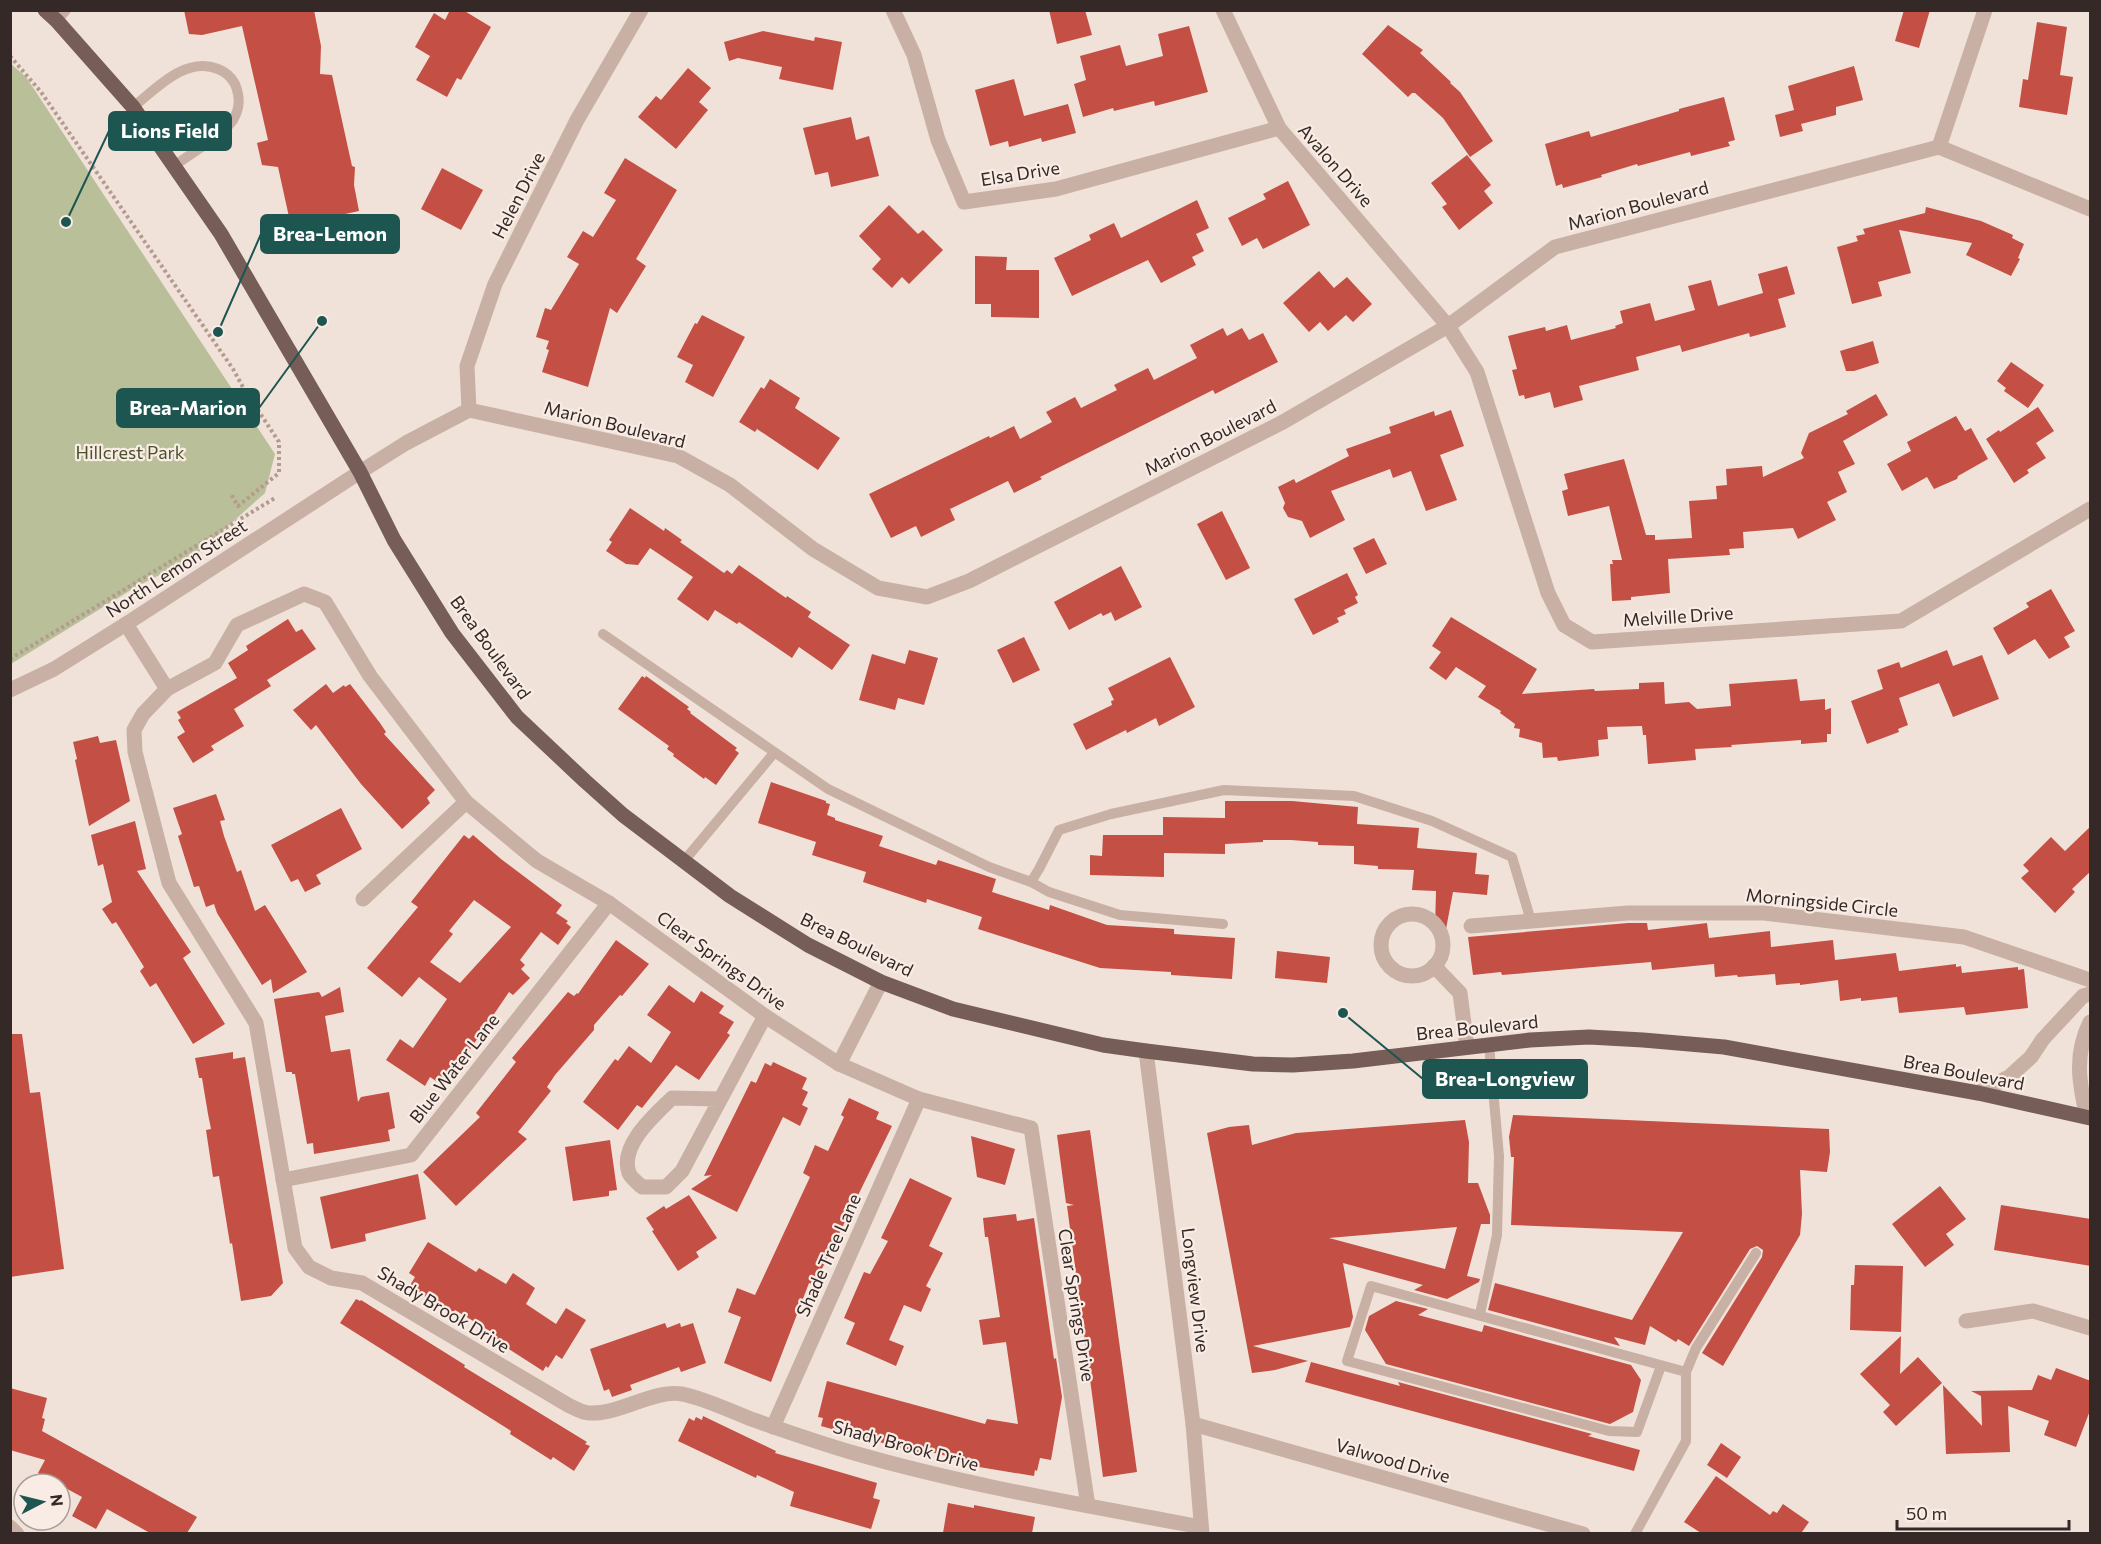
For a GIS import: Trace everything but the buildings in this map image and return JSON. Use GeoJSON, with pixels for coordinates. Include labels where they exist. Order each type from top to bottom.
{"type":"FeatureCollection","features":[{"type":"Feature","properties":{"kind":"main road","name":"Brea Boulevard"},"geometry":{"type":"LineString","coordinates":[[45,10],[62,16],[133,107],[221,234],[360,472],[394,540],[452,633],[517,717],[615,808],[730,896],[808,945],[881,982],[954,1009],[1103,1045],[1146,1051],[1253,1064],[1293,1065],[1353,1061],[1530,1040],[1589,1037],[1724,1047],[2089,1117]]}},
{"type":"Feature","properties":{"kind":"street","name":"Helen Drive"},"geometry":{"type":"LineString","coordinates":[[469,410],[466,366],[495,284],[578,120],[641,10]]}},
{"type":"Feature","properties":{"kind":"street","name":"Elsa Drive"},"geometry":{"type":"LineString","coordinates":[[893,10],[914,55],[938,140],[964,202],[1056,189],[1279,128]]}},
{"type":"Feature","properties":{"kind":"street","name":"Avalon Drive"},"geometry":{"type":"LineString","coordinates":[[1223,10],[1279,128],[1448,326]]}},
{"type":"Feature","properties":{"kind":"street"},"geometry":{"type":"LineString","coordinates":[[1985,10],[1939,147],[2091,209]]}},
{"type":"Feature","properties":{"kind":"street","name":"Marion Boulevard"},"geometry":{"type":"LineString","coordinates":[[469,410],[678,456],[730,485],[813,549],[878,588],[927,597],[969,581],[1273,427],[1448,326],[1555,247],[1939,147]]}},
{"type":"Feature","properties":{"kind":"street","name":"Melville Drive"},"geometry":{"type":"LineString","coordinates":[[1448,326],[1477,372],[1548,593],[1564,625],[1592,642],[1901,621],[2091,509]]}},
{"type":"Feature","properties":{"kind":"street"},"geometry":{"type":"LineString","coordinates":[[360,472],[406,443],[469,410]]}},
{"type":"Feature","properties":{"kind":"street","name":"North Lemon Street"},"geometry":{"type":"LineString","coordinates":[[10,690],[54,669],[360,472]]}},
{"type":"Feature","properties":{"kind":"street","name":"Clear Springs Drive"},"geometry":{"type":"LineString","coordinates":[[167,689],[215,663],[237,625],[304,594],[325,602],[370,676],[466,802],[537,861],[609,903],[765,1016],[839,1064],[919,1099],[1031,1128],[1088,1506]]}},
{"type":"Feature","properties":{"kind":"street"},"geometry":{"type":"LineString","coordinates":[[126,624],[167,689]]}},
{"type":"Feature","properties":{"kind":"street","name":"Shady Brook Drive"},"geometry":{"type":"LineString","coordinates":[[167,689],[143,714],[134,730],[135,752],[169,883],[256,1023],[295,1248],[309,1267],[331,1278],[362,1283],[568,1405],[587,1413],[607,1412],[656,1397],[678,1394],[695,1397],[773,1427],[853,1453],[932,1474],[1202,1530]]}},
{"type":"Feature","properties":{"kind":"street"},"geometry":{"type":"LineString","coordinates":[[363,898],[466,802]]}},
{"type":"Feature","properties":{"kind":"street","name":"Blue Water Lane"},"geometry":{"type":"LineString","coordinates":[[283,1180],[411,1155],[609,903]]}},
{"type":"Feature","properties":{"kind":"street","name":"Morningside Circle"},"geometry":{"type":"LineString","coordinates":[[1471,926],[1628,913],[1764,913],[1964,937],[2091,980]]}},
{"type":"Feature","properties":{"kind":"street"},"geometry":{"type":"LineString","coordinates":[[1407,914],[1425,917],[1434,924],[1440,931],[1442,950],[1439,961],[1434,966],[1426,973],[1405,976],[1395,972],[1387,965],[1382,955],[1381,940],[1388,924],[1407,914]]}},
{"type":"Feature","properties":{"kind":"street"},"geometry":{"type":"LineString","coordinates":[[1434,966],[1460,993],[1467,1047]]}},
{"type":"Feature","properties":{"kind":"street"},"geometry":{"type":"LineString","coordinates":[[839,1064],[881,982]]}},
{"type":"Feature","properties":{"kind":"street"},"geometry":{"type":"LineString","coordinates":[[1978,1094],[2009,1077],[2031,1057],[2043,1039],[2084,996],[2091,994]]}},
{"type":"Feature","properties":{"kind":"street"},"geometry":{"type":"LineString","coordinates":[[720,1099],[672,1098],[639,1131],[627,1159],[629,1174],[642,1187],[666,1187],[682,1170],[765,1016]]}},
{"type":"Feature","properties":{"kind":"street"},"geometry":{"type":"LineString","coordinates":[[2089,1117],[2079,1085],[2079,1063],[2086,1030],[2091,1022]]}},
{"type":"Feature","properties":{"kind":"street","name":"Longview Drive"},"geometry":{"type":"LineString","coordinates":[[1146,1051],[1193,1424],[1202,1530]]}},
{"type":"Feature","properties":{"kind":"street"},"geometry":{"type":"LineString","coordinates":[[2089,1117],[2091,1097]]}},
{"type":"Feature","properties":{"kind":"street","name":"Shade Tree Lane"},"geometry":{"type":"LineString","coordinates":[[773,1427],[919,1099]]}},
{"type":"Feature","properties":{"kind":"street"},"geometry":{"type":"LineString","coordinates":[[1966,1321],[2033,1311],[2091,1328]]}},
{"type":"Feature","properties":{"kind":"street","name":"Valwood Drive"},"geometry":{"type":"LineString","coordinates":[[1193,1424],[1583,1533]]}},
{"type":"Feature","properties":{"kind":"street"},"geometry":{"type":"LineString","coordinates":[[10,1527],[17,1533]]}},
{"type":"Feature","properties":{"kind":"lane"},"geometry":{"type":"LineString","coordinates":[[133,107],[179,72],[192,67],[214,68],[231,78],[239,96],[238,109],[232,121],[174,166]]}},
{"type":"Feature","properties":{"kind":"lane"},"geometry":{"type":"LineString","coordinates":[[603,634],[828,789],[989,867],[1031,882],[1049,892],[1120,915],[1223,924]]}},
{"type":"Feature","properties":{"kind":"lane"},"geometry":{"type":"LineString","coordinates":[[684,861],[774,753]]}},
{"type":"Feature","properties":{"kind":"lane"},"geometry":{"type":"LineString","coordinates":[[1031,882],[1059,830],[1111,814],[1224,790],[1354,796],[1432,820],[1512,858],[1531,921]]}},
{"type":"Feature","properties":{"kind":"lane"},"geometry":{"type":"LineString","coordinates":[[1480,1314],[1497,1235],[1498,1156],[1489,1045]]}},
{"type":"Feature","properties":{"kind":"lane"},"geometry":{"type":"LineString","coordinates":[[1635,1533],[1686,1441],[1686,1372],[1696,1348],[1756,1252]]}},
{"type":"Feature","properties":{"kind":"lane"},"geometry":{"type":"LineString","coordinates":[[1661,1366],[1637,1432],[1609,1431],[1347,1361],[1371,1286],[1686,1372]]}},
{"type":"Feature","properties":{"kind":"path"},"geometry":{"type":"LineString","coordinates":[[10,56],[41,92],[233,369],[279,442],[279,473],[238,506],[231,494]]}},
{"type":"Feature","properties":{"kind":"path"},"geometry":{"type":"LineString","coordinates":[[10,659],[274,498]]}},
{"type":"Feature","properties":{"kind":"green space","name":"Hillcrest Park"},"geometry":{"type":"Polygon","coordinates":[[[10,63],[26,77],[275,454],[265,493],[191,559],[134,588],[11,664],[10,63]]]}},
{"type":"Feature","properties":{"kind":"place","name":"Lions Field"},"geometry":{"type":"Point","coordinates":[66,222]}},
{"type":"Feature","properties":{"kind":"place","name":"Brea-Marion"},"geometry":{"type":"Point","coordinates":[322,321]}},
{"type":"Feature","properties":{"kind":"place","name":"Brea-Lemon"},"geometry":{"type":"Point","coordinates":[218,332]}},
{"type":"Feature","properties":{"kind":"place","name":"Brea-Longview"},"geometry":{"type":"Point","coordinates":[1343,1013]}}]}
